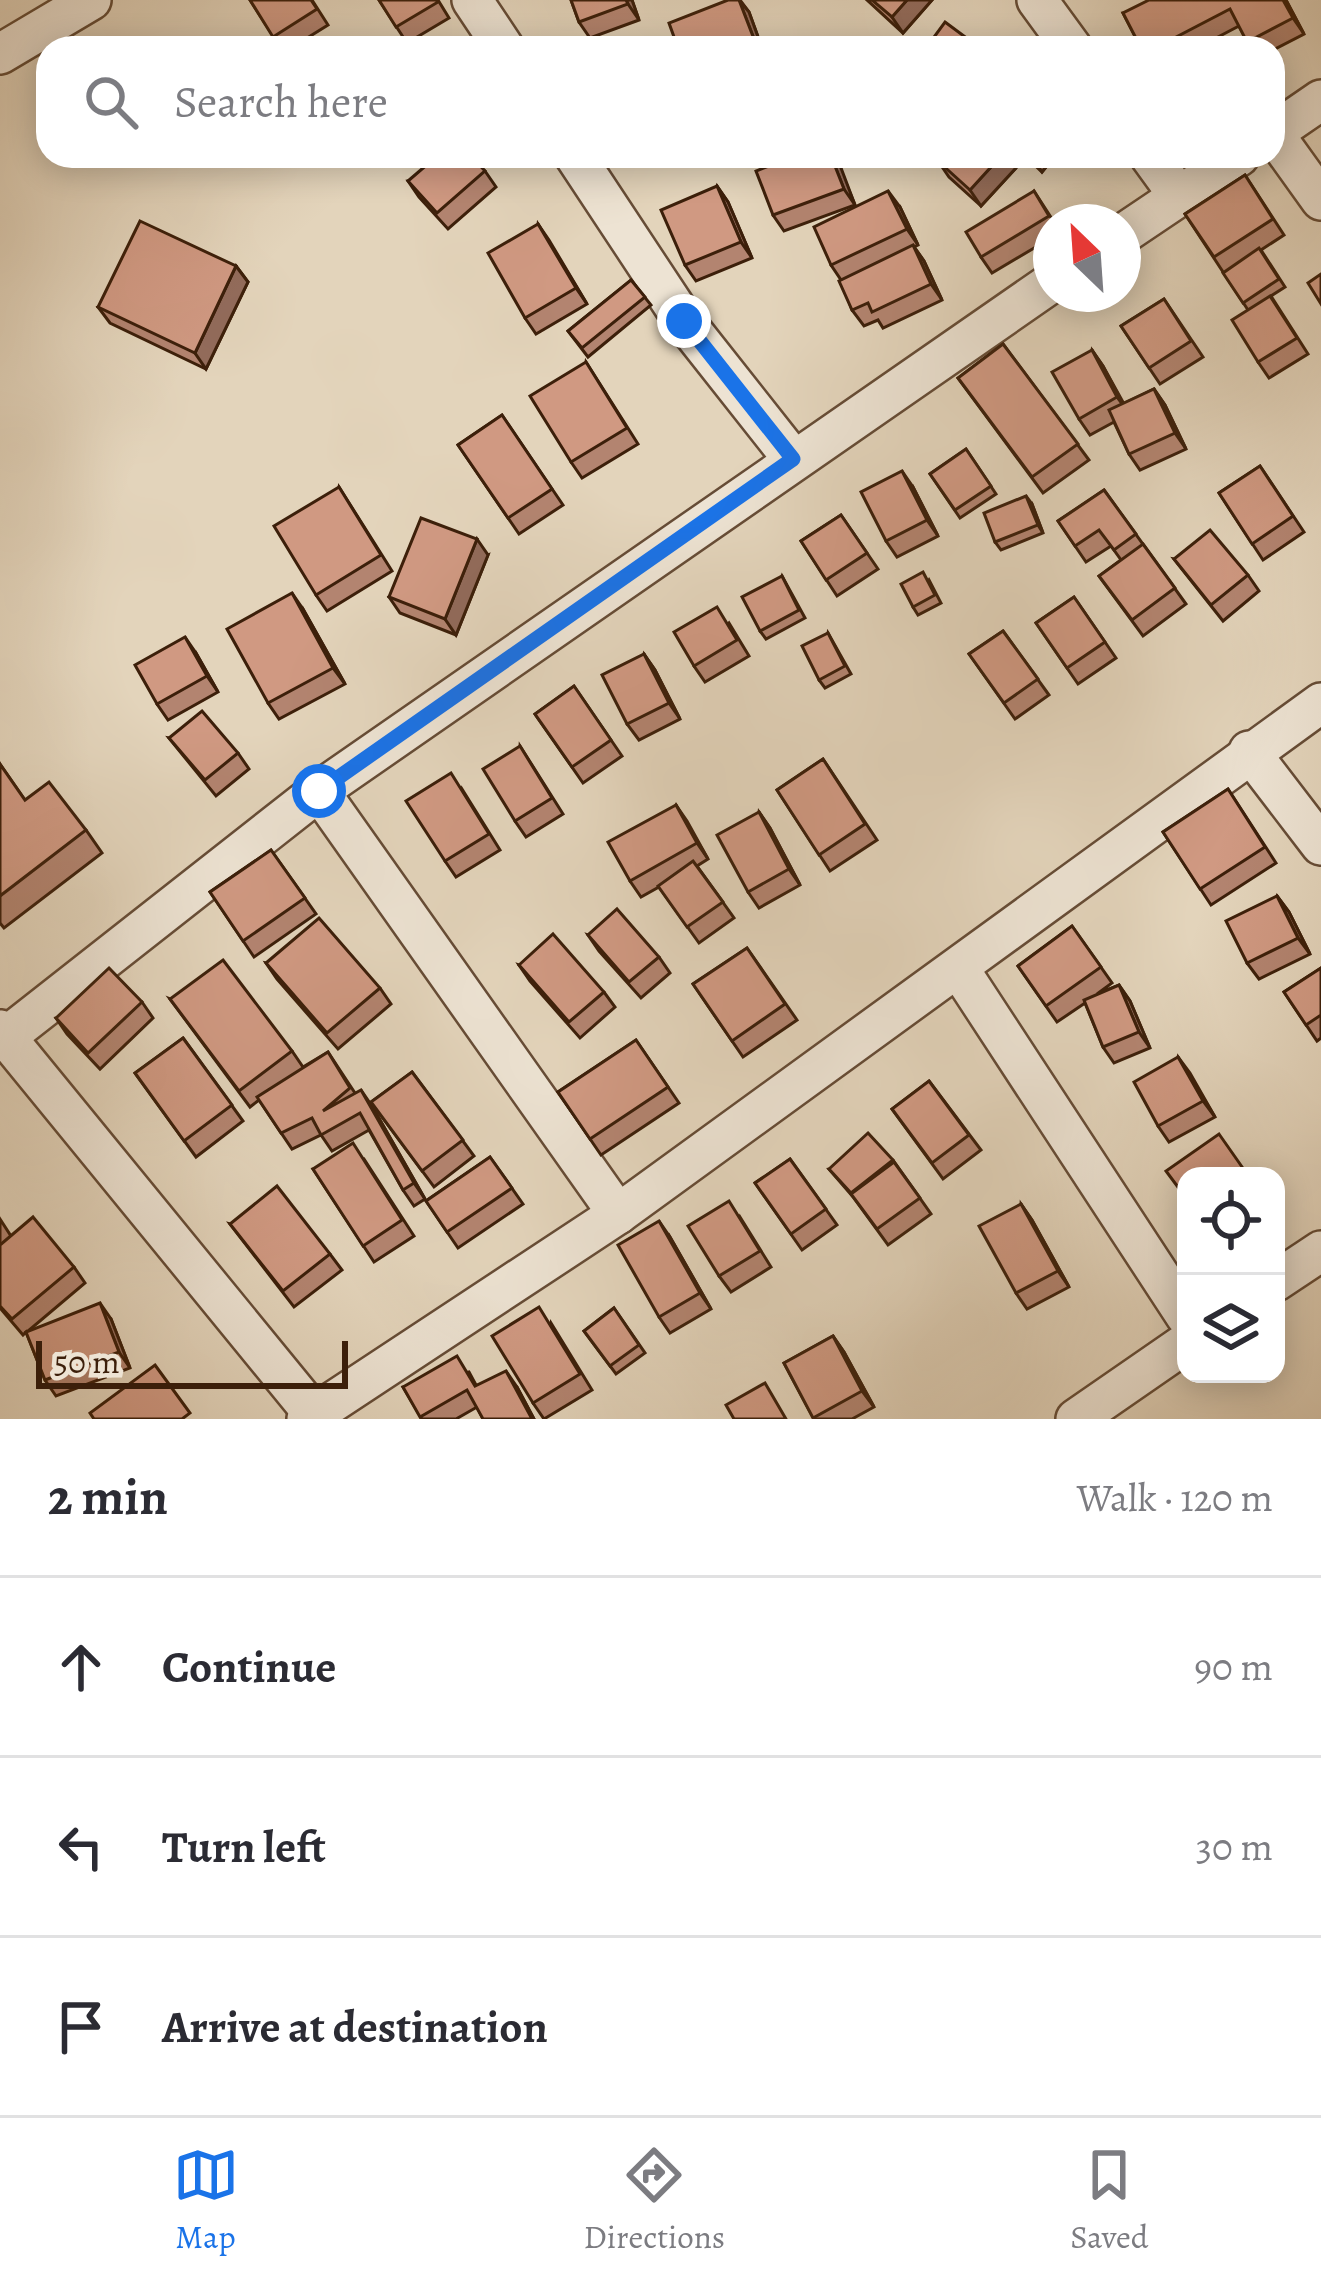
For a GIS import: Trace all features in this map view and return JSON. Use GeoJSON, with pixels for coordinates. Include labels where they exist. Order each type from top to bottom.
{"type":"FeatureCollection","features":[{"type":"Feature","properties":{"kind":"street"},"geometry":{"type":"LineString","coordinates":[[472,0],[496,36]]}},
{"type":"Feature","properties":{"kind":"street"},"geometry":{"type":"LineString","coordinates":[[1037,0],[1063,36]]}},
{"type":"Feature","properties":{"kind":"street"},"geometry":{"type":"LineString","coordinates":[[0,54],[67,6]]}},
{"type":"Feature","properties":{"kind":"street"},"geometry":{"type":"LineString","coordinates":[[1285,125],[1321,100]]}},
{"type":"Feature","properties":{"kind":"street"},"geometry":{"type":"LineString","coordinates":[[1285,150],[1321,200]]}},
{"type":"Feature","properties":{"kind":"street"},"geometry":{"type":"LineString","coordinates":[[583,168],[684,321],[793,459]]}},
{"type":"Feature","properties":{"kind":"street"},"geometry":{"type":"LineString","coordinates":[[1159,168],[1179,196]]}},
{"type":"Feature","properties":{"kind":"street"},"geometry":{"type":"LineString","coordinates":[[1141,222],[1221,168]]}},
{"type":"Feature","properties":{"kind":"street"},"geometry":{"type":"LineString","coordinates":[[1033,295],[319,791],[3,1034],[313,1417],[618,1214],[1321,703]]}},
{"type":"Feature","properties":{"kind":"street"},"geometry":{"type":"LineString","coordinates":[[1249,751],[1321,845]]}},
{"type":"Feature","properties":{"kind":"street"},"geometry":{"type":"LineString","coordinates":[[319,791],[618,1214]]}},
{"type":"Feature","properties":{"kind":"street"},"geometry":{"type":"LineString","coordinates":[[959,969],[1177,1302]]}},
{"type":"Feature","properties":{"kind":"street"},"geometry":{"type":"LineString","coordinates":[[1285,1275],[1321,1251]]}},
{"type":"Feature","properties":{"kind":"street"},"geometry":{"type":"LineString","coordinates":[[1076,1419],[1177,1349]]}},
{"type":"Feature","properties":{"kind":"building"},"geometry":{"type":"Polygon","coordinates":[[[250,0],[311,0],[317,9],[272,36],[250,0]]]}},
{"type":"Feature","properties":{"kind":"building"},"geometry":{"type":"Polygon","coordinates":[[[379,0],[436,0],[438,2],[396,27],[379,0]]]}},
{"type":"Feature","properties":{"kind":"building"},"geometry":{"type":"Polygon","coordinates":[[[571,0],[626,0],[628,4],[579,22],[571,0]]]}},
{"type":"Feature","properties":{"kind":"building"},"geometry":{"type":"Polygon","coordinates":[[[739,0],[753,36],[674,36],[669,23],[739,0]]]}},
{"type":"Feature","properties":{"kind":"building"},"geometry":{"type":"Polygon","coordinates":[[[872,0],[907,0],[892,17],[872,0]]]}},
{"type":"Feature","properties":{"kind":"building"},"geometry":{"type":"Polygon","coordinates":[[[1149,0],[1283,0],[1293,18],[1258,36],[1244,36],[1230,9],[1178,36],[1135,36],[1123,13],[1149,0]]]}},
{"type":"Feature","properties":{"kind":"building"},"geometry":{"type":"Polygon","coordinates":[[[945,22],[964,36],[935,36],[945,22]]]}},
{"type":"Feature","properties":{"kind":"building"},"geometry":{"type":"Polygon","coordinates":[[[423,168],[485,171],[437,213],[408,181],[423,168]]]}},
{"type":"Feature","properties":{"kind":"building"},"geometry":{"type":"Polygon","coordinates":[[[836,168],[844,189],[773,215],[756,171],[836,168]]]}},
{"type":"Feature","properties":{"kind":"building"},"geometry":{"type":"Polygon","coordinates":[[[946,168],[990,168],[970,190],[946,168]]]}},
{"type":"Feature","properties":{"kind":"building"},"geometry":{"type":"Polygon","coordinates":[[[1245,175],[1273,219],[1214,257],[1185,214],[1245,175]]]}},
{"type":"Feature","properties":{"kind":"building"},"geometry":{"type":"Polygon","coordinates":[[[717,186],[741,242],[685,265],[661,210],[717,186]]]}},
{"type":"Feature","properties":{"kind":"building"},"geometry":{"type":"Polygon","coordinates":[[[888,191],[907,229],[831,265],[814,227],[888,191]]]}},
{"type":"Feature","properties":{"kind":"building"},"geometry":{"type":"Polygon","coordinates":[[[1034,191],[1042,204],[1033,204],[1033,226],[981,257],[966,232],[1034,191]]]}},
{"type":"Feature","properties":{"kind":"building"},"geometry":{"type":"Polygon","coordinates":[[[140,221],[236,266],[195,353],[98,307],[140,221]]]}},
{"type":"Feature","properties":{"kind":"building"},"geometry":{"type":"Polygon","coordinates":[[[538,224],[576,288],[525,318],[488,253],[538,224]]]}},
{"type":"Feature","properties":{"kind":"building"},"geometry":{"type":"Polygon","coordinates":[[[913,245],[931,284],[872,312],[868,303],[852,310],[839,281],[913,245]]]}},
{"type":"Feature","properties":{"kind":"building"},"geometry":{"type":"Polygon","coordinates":[[[1259,248],[1279,279],[1243,303],[1223,273],[1259,248]]]}},
{"type":"Feature","properties":{"kind":"building"},"geometry":{"type":"Polygon","coordinates":[[[1321,274],[1321,304],[1308,283],[1321,274]]]}},
{"type":"Feature","properties":{"kind":"building"},"geometry":{"type":"Polygon","coordinates":[[[631,280],[645,297],[582,348],[568,331],[631,280]]]}},
{"type":"Feature","properties":{"kind":"building"},"geometry":{"type":"Polygon","coordinates":[[[1270,296],[1297,338],[1258,362],[1232,320],[1270,296]]]}},
{"type":"Feature","properties":{"kind":"building"},"geometry":{"type":"Polygon","coordinates":[[[1164,299],[1191,341],[1149,368],[1121,326],[1164,299]]]}},
{"type":"Feature","properties":{"kind":"building"},"geometry":{"type":"Polygon","coordinates":[[[1003,344],[1078,444],[1032,477],[958,378],[1003,344]]]}},
{"type":"Feature","properties":{"kind":"building"},"geometry":{"type":"Polygon","coordinates":[[[1092,350],[1117,397],[1079,419],[1052,372],[1092,350]]]}},
{"type":"Feature","properties":{"kind":"building"},"geometry":{"type":"Polygon","coordinates":[[[586,362],[627,428],[571,462],[530,396],[586,362]]]}},
{"type":"Feature","properties":{"kind":"building"},"geometry":{"type":"Polygon","coordinates":[[[1154,389],[1175,433],[1129,454],[1109,410],[1154,389]]]}},
{"type":"Feature","properties":{"kind":"building"},"geometry":{"type":"Polygon","coordinates":[[[502,415],[552,489],[508,518],[458,445],[502,415]]]}},
{"type":"Feature","properties":{"kind":"building"},"geometry":{"type":"Polygon","coordinates":[[[966,449],[991,486],[955,510],[930,474],[966,449]]]}},
{"type":"Feature","properties":{"kind":"building"},"geometry":{"type":"Polygon","coordinates":[[[1260,466],[1293,516],[1252,544],[1219,493],[1260,466]]]}},
{"type":"Feature","properties":{"kind":"building"},"geometry":{"type":"Polygon","coordinates":[[[902,471],[927,520],[886,541],[861,492],[902,471]]]}},
{"type":"Feature","properties":{"kind":"building"},"geometry":{"type":"Polygon","coordinates":[[[339,487],[381,555],[316,595],[274,526],[339,487]]]}},
{"type":"Feature","properties":{"kind":"building"},"geometry":{"type":"Polygon","coordinates":[[[1104,490],[1136,534],[1114,550],[1099,530],[1075,546],[1058,521],[1104,490]]]}},
{"type":"Feature","properties":{"kind":"building"},"geometry":{"type":"Polygon","coordinates":[[[1026,496],[1038,525],[995,542],[984,513],[1026,496]]]}},
{"type":"Feature","properties":{"kind":"building"},"geometry":{"type":"Polygon","coordinates":[[[841,515],[867,553],[826,580],[801,541],[841,515]]]}},
{"type":"Feature","properties":{"kind":"building"},"geometry":{"type":"Polygon","coordinates":[[[421,518],[477,539],[445,619],[389,597],[421,518]]]}},
{"type":"Feature","properties":{"kind":"building"},"geometry":{"type":"Polygon","coordinates":[[[1210,530],[1248,575],[1211,605],[1174,559],[1210,530]]]}},
{"type":"Feature","properties":{"kind":"building"},"geometry":{"type":"Polygon","coordinates":[[[1143,544],[1175,588],[1132,620],[1099,576],[1143,544]]]}},
{"type":"Feature","properties":{"kind":"building"},"geometry":{"type":"Polygon","coordinates":[[[923,572],[935,595],[913,607],[901,584],[923,572]]]}},
{"type":"Feature","properties":{"kind":"building"},"geometry":{"type":"Polygon","coordinates":[[[782,576],[799,610],[760,631],[742,597],[782,576]]]}},
{"type":"Feature","properties":{"kind":"building"},"geometry":{"type":"Polygon","coordinates":[[[292,593],[333,668],[268,703],[227,629],[292,593]]]}},
{"type":"Feature","properties":{"kind":"building"},"geometry":{"type":"Polygon","coordinates":[[[1074,597],[1105,642],[1067,668],[1036,623],[1074,597]]]}},
{"type":"Feature","properties":{"kind":"building"},"geometry":{"type":"Polygon","coordinates":[[[717,607],[737,640],[694,666],[674,632],[717,607]]]}},
{"type":"Feature","properties":{"kind":"building"},"geometry":{"type":"Polygon","coordinates":[[[1003,631],[1038,679],[1004,703],[969,654],[1003,631]]]}},
{"type":"Feature","properties":{"kind":"building"},"geometry":{"type":"Polygon","coordinates":[[[828,633],[845,666],[819,680],[802,646],[828,633]]]}},
{"type":"Feature","properties":{"kind":"building"},"geometry":{"type":"Polygon","coordinates":[[[185,637],[207,676],[157,704],[135,665],[185,637]]]}},
{"type":"Feature","properties":{"kind":"building"},"geometry":{"type":"Polygon","coordinates":[[[644,654],[669,703],[627,724],[602,675],[644,654]]]}},
{"type":"Feature","properties":{"kind":"building"},"geometry":{"type":"Polygon","coordinates":[[[574,686],[611,740],[572,767],[535,714],[574,686]]]}},
{"type":"Feature","properties":{"kind":"building"},"geometry":{"type":"Polygon","coordinates":[[[202,711],[238,753],[205,780],[169,738],[202,711]]]}},
{"type":"Feature","properties":{"kind":"building"},"geometry":{"type":"Polygon","coordinates":[[[520,746],[552,798],[515,821],[483,769],[520,746]]]}},
{"type":"Feature","properties":{"kind":"building"},"geometry":{"type":"Polygon","coordinates":[[[823,759],[865,824],[819,855],[777,790],[823,759]]]}},
{"type":"Feature","properties":{"kind":"building"},"geometry":{"type":"Polygon","coordinates":[[[0,764],[25,800],[49,782],[86,830],[0,896],[0,764]]]}},
{"type":"Feature","properties":{"kind":"building"},"geometry":{"type":"Polygon","coordinates":[[[451,773],[489,834],[445,861],[406,801],[451,773]]]}},
{"type":"Feature","properties":{"kind":"building"},"geometry":{"type":"Polygon","coordinates":[[[1228,789],[1265,847],[1200,889],[1163,832],[1228,789]]]}},
{"type":"Feature","properties":{"kind":"building"},"geometry":{"type":"Polygon","coordinates":[[[676,805],[697,843],[630,881],[608,842],[676,805]]]}},
{"type":"Feature","properties":{"kind":"building"},"geometry":{"type":"Polygon","coordinates":[[[759,812],[789,869],[748,892],[717,835],[759,812]]]}},
{"type":"Feature","properties":{"kind":"building"},"geometry":{"type":"Polygon","coordinates":[[[271,850],[305,898],[243,941],[210,892],[271,850]]]}},
{"type":"Feature","properties":{"kind":"building"},"geometry":{"type":"Polygon","coordinates":[[[693,861],[723,902],[687,927],[658,886],[693,861]]]}},
{"type":"Feature","properties":{"kind":"building"},"geometry":{"type":"Polygon","coordinates":[[[1277,896],[1298,938],[1247,963],[1226,921],[1277,896]]]}},
{"type":"Feature","properties":{"kind":"building"},"geometry":{"type":"Polygon","coordinates":[[[617,909],[659,957],[629,982],[588,935],[617,909]]]}},
{"type":"Feature","properties":{"kind":"building"},"geometry":{"type":"Polygon","coordinates":[[[319,918],[380,988],[327,1033],[266,963],[319,918]]]}},
{"type":"Feature","properties":{"kind":"building"},"geometry":{"type":"Polygon","coordinates":[[[1072,926],[1101,967],[1046,1006],[1018,966],[1072,926]]]}},
{"type":"Feature","properties":{"kind":"building"},"geometry":{"type":"Polygon","coordinates":[[[553,934],[604,992],[569,1022],[519,965],[553,934]]]}},
{"type":"Feature","properties":{"kind":"building"},"geometry":{"type":"Polygon","coordinates":[[[747,948],[785,1004],[732,1041],[693,984],[747,948]]]}},
{"type":"Feature","properties":{"kind":"building"},"geometry":{"type":"Polygon","coordinates":[[[223,960],[292,1051],[239,1091],[170,999],[223,960]]]}},
{"type":"Feature","properties":{"kind":"building"},"geometry":{"type":"Polygon","coordinates":[[[109,968],[142,1002],[88,1053],[56,1018],[109,968]]]}},
{"type":"Feature","properties":{"kind":"building"},"geometry":{"type":"Polygon","coordinates":[[[1321,968],[1321,1015],[1306,1025],[1284,992],[1321,968]]]}},
{"type":"Feature","properties":{"kind":"building"},"geometry":{"type":"Polygon","coordinates":[[[1119,985],[1139,1032],[1103,1047],[1084,1000],[1119,985]]]}},
{"type":"Feature","properties":{"kind":"building"},"geometry":{"type":"Polygon","coordinates":[[[183,1038],[232,1105],[184,1141],[135,1073],[183,1038]]]}},
{"type":"Feature","properties":{"kind":"building"},"geometry":{"type":"Polygon","coordinates":[[[636,1040],[668,1087],[590,1139],[558,1092],[636,1040]]]}},
{"type":"Feature","properties":{"kind":"building"},"geometry":{"type":"Polygon","coordinates":[[[328,1052],[350,1088],[323,1111],[361,1090],[414,1183],[403,1190],[360,1113],[321,1135],[312,1118],[281,1133],[257,1097],[328,1052]]]}},
{"type":"Feature","properties":{"kind":"building"},"geometry":{"type":"Polygon","coordinates":[[[1178,1057],[1203,1101],[1158,1126],[1134,1082],[1178,1057]]]}},
{"type":"Feature","properties":{"kind":"building"},"geometry":{"type":"Polygon","coordinates":[[[412,1072],[463,1140],[422,1171],[371,1102],[412,1072]]]}},
{"type":"Feature","properties":{"kind":"building"},"geometry":{"type":"Polygon","coordinates":[[[929,1081],[969,1135],[932,1163],[892,1109],[929,1081]]]}},
{"type":"Feature","properties":{"kind":"building"},"geometry":{"type":"Polygon","coordinates":[[[868,1133],[893,1160],[851,1193],[829,1169],[868,1133]]]}},
{"type":"Feature","properties":{"kind":"building"},"geometry":{"type":"Polygon","coordinates":[[[1219,1134],[1242,1167],[1177,1167],[1177,1186],[1166,1171],[1219,1134]]]}},
{"type":"Feature","properties":{"kind":"building"},"geometry":{"type":"Polygon","coordinates":[[[353,1143],[402,1220],[363,1246],[313,1169],[353,1143]]]}},
{"type":"Feature","properties":{"kind":"building"},"geometry":{"type":"Polygon","coordinates":[[[490,1157],[512,1188],[447,1232],[426,1201],[490,1157]]]}},
{"type":"Feature","properties":{"kind":"building"},"geometry":{"type":"Polygon","coordinates":[[[790,1159],[826,1209],[791,1234],[755,1183],[790,1159]]]}},
{"type":"Feature","properties":{"kind":"building"},"geometry":{"type":"Polygon","coordinates":[[[894,1162],[920,1198],[877,1229],[851,1194],[894,1162]]]}},
{"type":"Feature","properties":{"kind":"building"},"geometry":{"type":"Polygon","coordinates":[[[277,1186],[330,1254],[283,1291],[230,1224],[277,1186]]]}},
{"type":"Feature","properties":{"kind":"building"},"geometry":{"type":"Polygon","coordinates":[[[729,1201],[760,1251],[719,1276],[688,1226],[729,1201]]]}},
{"type":"Feature","properties":{"kind":"building"},"geometry":{"type":"Polygon","coordinates":[[[1021,1204],[1058,1271],[1016,1293],[979,1226],[1021,1204]]]}},
{"type":"Feature","properties":{"kind":"building"},"geometry":{"type":"Polygon","coordinates":[[[33,1217],[74,1267],[12,1319],[0,1306],[0,1245],[33,1217]]]}},
{"type":"Feature","properties":{"kind":"building"},"geometry":{"type":"Polygon","coordinates":[[[659,1221],[700,1293],[659,1317],[618,1245],[659,1221]]]}},
{"type":"Feature","properties":{"kind":"building"},"geometry":{"type":"Polygon","coordinates":[[[100,1303],[119,1352],[45,1380],[26,1332],[100,1303]]]}},
{"type":"Feature","properties":{"kind":"building"},"geometry":{"type":"Polygon","coordinates":[[[539,1307],[580,1374],[533,1403],[492,1336],[539,1307]]]}},
{"type":"Feature","properties":{"kind":"building"},"geometry":{"type":"Polygon","coordinates":[[[614,1308],[639,1345],[610,1366],[584,1331],[614,1308]]]}},
{"type":"Feature","properties":{"kind":"building"},"geometry":{"type":"Polygon","coordinates":[[[833,1336],[862,1391],[813,1418],[784,1363],[833,1336]]]}},
{"type":"Feature","properties":{"kind":"building"},"geometry":{"type":"Polygon","coordinates":[[[457,1356],[475,1386],[506,1371],[532,1419],[483,1419],[467,1390],[420,1417],[403,1387],[457,1356]]]}},
{"type":"Feature","properties":{"kind":"building"},"geometry":{"type":"Polygon","coordinates":[[[155,1365],[190,1413],[182,1419],[94,1419],[90,1413],[155,1365]]]}},
{"type":"Feature","properties":{"kind":"building"},"geometry":{"type":"Polygon","coordinates":[[[765,1383],[786,1419],[734,1419],[726,1405],[765,1383]]]}},
{"type":"Feature","properties":{"kind":"route"},"geometry":{"type":"LineString","coordinates":[[319,791],[793,459],[684,321]]}}]}
